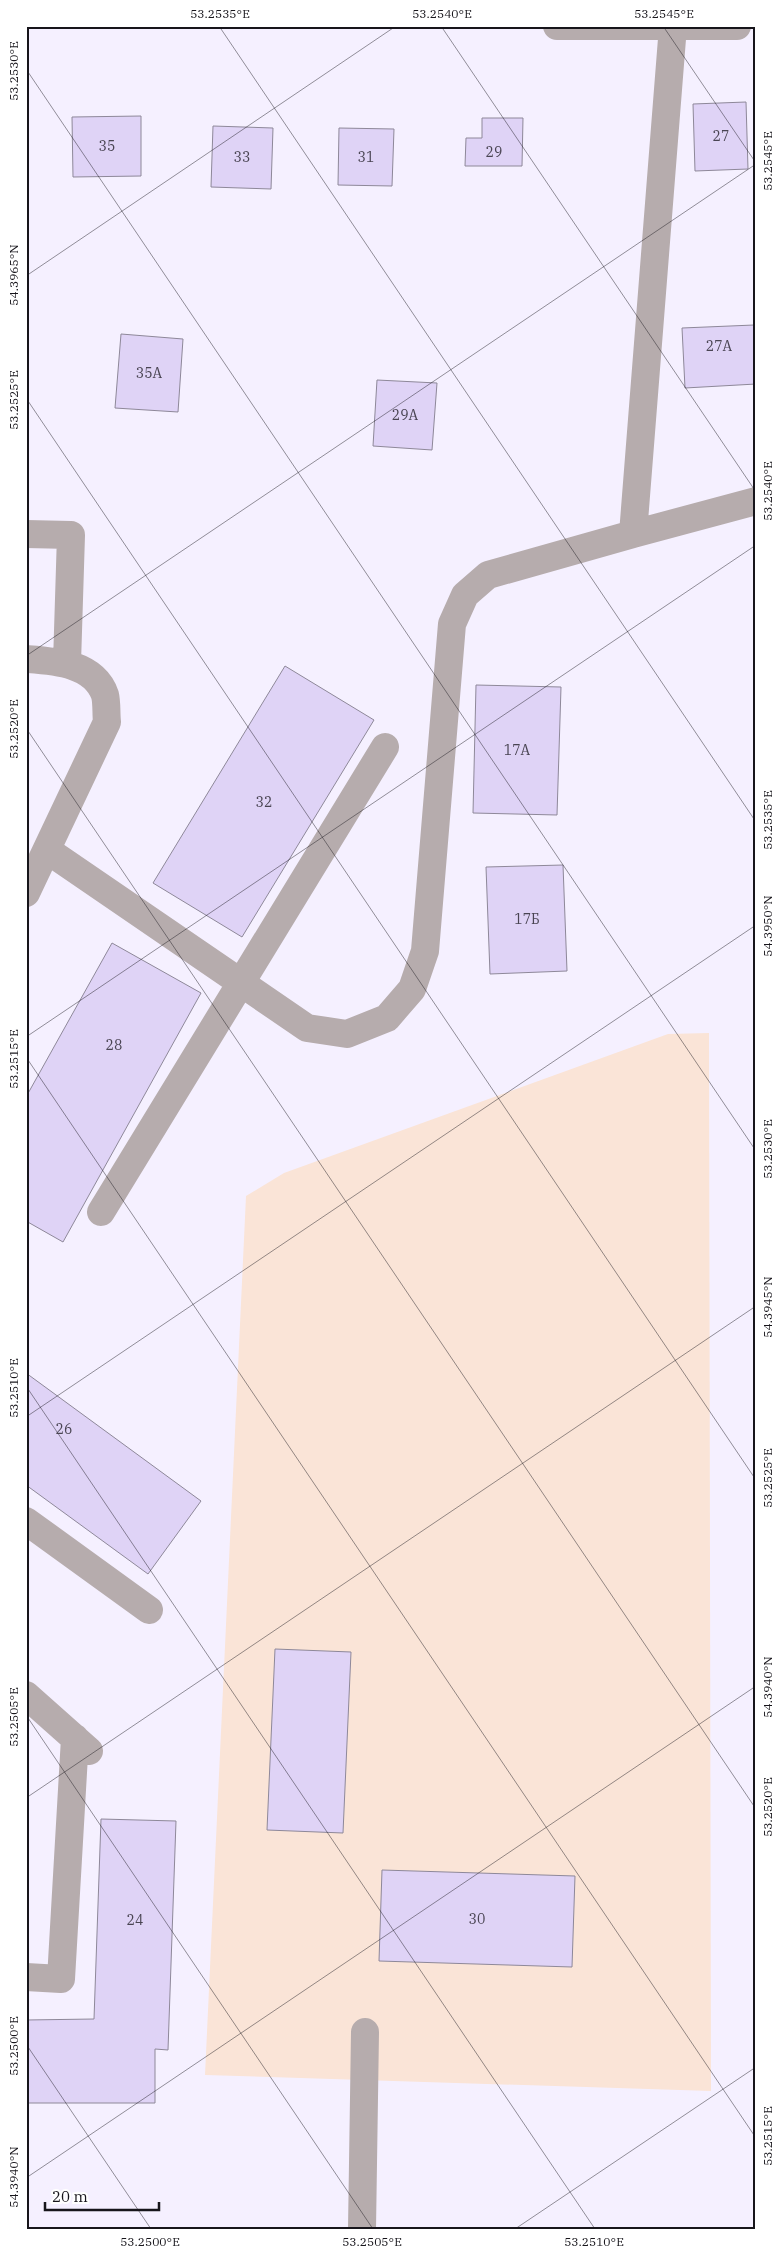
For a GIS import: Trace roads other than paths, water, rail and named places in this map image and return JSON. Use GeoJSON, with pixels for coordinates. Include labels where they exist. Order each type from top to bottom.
{"type":"FeatureCollection","features":[{"type":"Feature","properties":{"kind":"street"},"geometry":{"type":"LineString","coordinates":[[557,26],[738,26]]}},
{"type":"Feature","properties":{"kind":"street"},"geometry":{"type":"LineString","coordinates":[[634,534],[673,27]]}},
{"type":"Feature","properties":{"kind":"street"},"geometry":{"type":"LineString","coordinates":[[47,850],[307,1028],[346,1034],[387,1018],[412,989],[425,951],[452,624],[465,595],[488,575],[756,501]]}},
{"type":"Feature","properties":{"kind":"street"},"geometry":{"type":"LineString","coordinates":[[26,534],[71,535],[67,663]]}},
{"type":"Feature","properties":{"kind":"street"},"geometry":{"type":"LineString","coordinates":[[26,659],[67,663],[92,676],[104,694],[107,722],[26,893]]}},
{"type":"Feature","properties":{"kind":"street"},"geometry":{"type":"LineString","coordinates":[[101,1212],[386,747]]}},
{"type":"Feature","properties":{"kind":"street"},"geometry":{"type":"LineString","coordinates":[[26,1521],[149,1610]]}},
{"type":"Feature","properties":{"kind":"street"},"geometry":{"type":"LineString","coordinates":[[26,1695],[84,1746],[61,1979],[26,1977]]}},
{"type":"Feature","properties":{"kind":"street"},"geometry":{"type":"LineString","coordinates":[[362,2229],[366,2032]]}}]}
